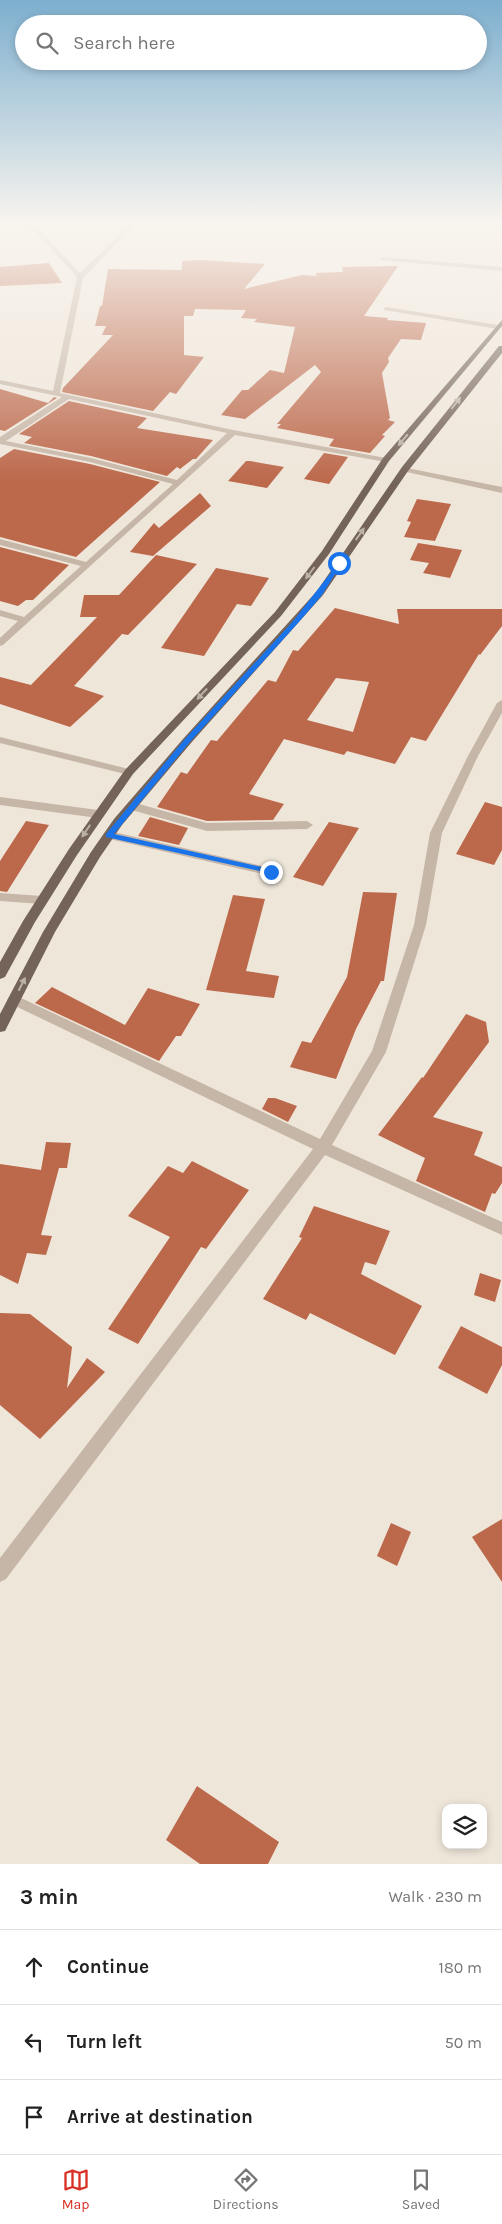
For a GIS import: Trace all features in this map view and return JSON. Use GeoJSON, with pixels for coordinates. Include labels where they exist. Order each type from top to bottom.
{"type":"FeatureCollection","features":[{"type":"Feature","properties":{"kind":"main road"},"geometry":{"type":"LineString","coordinates":[[0,974],[42,900],[98,814],[130,772],[278,614],[298,590],[326,552],[386,460],[500,324]]}},
{"type":"Feature","properties":{"kind":"main road"},"geometry":{"type":"LineString","coordinates":[[0,1027],[49,932],[95,854],[109,835],[187,741],[320,593],[405,469],[502,348]]}},
{"type":"Feature","properties":{"kind":"main road"},"geometry":{"type":"LineString","coordinates":[[235,658],[256,665]]}},
{"type":"Feature","properties":{"kind":"street"},"geometry":{"type":"LineString","coordinates":[[56,393],[73,309]]}},
{"type":"Feature","properties":{"kind":"street"},"geometry":{"type":"LineString","coordinates":[[386,309],[500,324]]}},
{"type":"Feature","properties":{"kind":"street"},"geometry":{"type":"LineString","coordinates":[[0,382],[233,432],[386,460]]}},
{"type":"Feature","properties":{"kind":"street"},"geometry":{"type":"LineString","coordinates":[[0,441],[69,396]]}},
{"type":"Feature","properties":{"kind":"street"},"geometry":{"type":"LineString","coordinates":[[0,643],[179,483],[233,432]]}},
{"type":"Feature","properties":{"kind":"street"},"geometry":{"type":"LineString","coordinates":[[0,441],[91,460],[179,483]]}},
{"type":"Feature","properties":{"kind":"street"},"geometry":{"type":"LineString","coordinates":[[405,469],[502,490]]}},
{"type":"Feature","properties":{"kind":"street"},"geometry":{"type":"LineString","coordinates":[[0,542],[88,565]]}},
{"type":"Feature","properties":{"kind":"street"},"geometry":{"type":"LineString","coordinates":[[0,614],[24,620]]}},
{"type":"Feature","properties":{"kind":"street"},"geometry":{"type":"LineString","coordinates":[[0,1573],[323,1147],[380,1052],[420,925],[436,833],[473,756],[502,703]]}},
{"type":"Feature","properties":{"kind":"street"},"geometry":{"type":"LineString","coordinates":[[0,740],[130,772]]}},
{"type":"Feature","properties":{"kind":"street"},"geometry":{"type":"LineString","coordinates":[[0,801],[98,814]]}},
{"type":"Feature","properties":{"kind":"street"},"geometry":{"type":"LineString","coordinates":[[132,806],[207,827],[307,825]]}},
{"type":"Feature","properties":{"kind":"street"},"geometry":{"type":"LineString","coordinates":[[109,835],[271,872]]}},
{"type":"Feature","properties":{"kind":"street"},"geometry":{"type":"LineString","coordinates":[[0,897],[42,900]]}},
{"type":"Feature","properties":{"kind":"street"},"geometry":{"type":"LineString","coordinates":[[14,1000],[323,1147],[502,1229]]}},
{"type":"Feature","properties":{"kind":"building"},"geometry":{"type":"Polygon","coordinates":[[[99,309],[369,309],[364,316],[426,323],[421,340],[401,339],[388,358],[389,362],[382,373],[390,418],[388,420],[395,422],[382,435],[385,436],[370,453],[329,446],[334,439],[277,428],[281,424],[277,424],[321,372],[315,365],[245,419],[221,415],[242,390],[248,390],[270,370],[284,373],[295,327],[254,322],[257,319],[241,318],[246,310],[195,309],[193,316],[184,316],[184,355],[204,357],[176,394],[170,392],[153,411],[62,392],[63,388],[113,335],[102,335],[106,326],[95,326],[99,309]]]}},
{"type":"Feature","properties":{"kind":"building"},"geometry":{"type":"Polygon","coordinates":[[[0,389],[48,403],[54,397],[57,398],[5,431],[0,430],[0,389]]]}},
{"type":"Feature","properties":{"kind":"building"},"geometry":{"type":"Polygon","coordinates":[[[69,401],[147,418],[137,428],[213,440],[196,459],[193,459],[180,469],[177,467],[167,476],[91,456],[24,443],[32,437],[19,434],[69,401]]]}},
{"type":"Feature","properties":{"kind":"building"},"geometry":{"type":"Polygon","coordinates":[[[14,449],[90,464],[160,482],[76,557],[0,537],[0,458],[14,449]]]}},
{"type":"Feature","properties":{"kind":"building"},"geometry":{"type":"Polygon","coordinates":[[[324,453],[348,457],[329,484],[304,479],[324,453]]]}},
{"type":"Feature","properties":{"kind":"building"},"geometry":{"type":"Polygon","coordinates":[[[246,461],[284,467],[267,488],[228,481],[246,461]]]}},
{"type":"Feature","properties":{"kind":"building"},"geometry":{"type":"Polygon","coordinates":[[[200,493],[211,506],[153,556],[130,552],[154,523],[159,528],[200,493]]]}},
{"type":"Feature","properties":{"kind":"building"},"geometry":{"type":"Polygon","coordinates":[[[417,499],[451,504],[435,541],[404,537],[411,522],[407,521],[417,499]]]}},
{"type":"Feature","properties":{"kind":"building"},"geometry":{"type":"Polygon","coordinates":[[[418,543],[462,550],[450,578],[423,573],[429,563],[410,560],[418,543]]]}},
{"type":"Feature","properties":{"kind":"building"},"geometry":{"type":"Polygon","coordinates":[[[0,547],[69,565],[33,600],[26,600],[18,606],[0,601],[0,547]]]}},
{"type":"Feature","properties":{"kind":"building"},"geometry":{"type":"Polygon","coordinates":[[[156,555],[197,564],[128,635],[122,634],[74,686],[104,696],[70,727],[0,704],[0,677],[31,685],[97,617],[80,617],[84,595],[119,595],[156,555]]]}},
{"type":"Feature","properties":{"kind":"building"},"geometry":{"type":"Polygon","coordinates":[[[216,568],[269,578],[251,606],[237,604],[204,656],[161,648],[216,568]]]}},
{"type":"Feature","properties":{"kind":"building"},"geometry":{"type":"Polygon","coordinates":[[[335,608],[399,624],[397,609],[502,609],[502,626],[479,654],[426,741],[411,737],[395,764],[347,751],[344,755],[284,739],[249,794],[284,804],[273,820],[207,821],[157,807],[181,772],[187,774],[211,740],[217,741],[268,680],[276,682],[293,650],[298,651],[335,608]],[[336,678],[307,720],[353,732],[369,682],[336,678]]]}},
{"type":"Feature","properties":{"kind":"building"},"geometry":{"type":"Polygon","coordinates":[[[485,802],[502,807],[502,850],[494,865],[456,854],[485,802]]]}},
{"type":"Feature","properties":{"kind":"building"},"geometry":{"type":"Polygon","coordinates":[[[150,817],[188,828],[179,845],[138,836],[150,817]]]}},
{"type":"Feature","properties":{"kind":"building"},"geometry":{"type":"Polygon","coordinates":[[[26,821],[49,825],[7,892],[0,891],[0,861],[26,821]]]}},
{"type":"Feature","properties":{"kind":"building"},"geometry":{"type":"Polygon","coordinates":[[[329,822],[359,828],[323,886],[293,877],[329,822]]]}},
{"type":"Feature","properties":{"kind":"building"},"geometry":{"type":"Polygon","coordinates":[[[363,892],[397,893],[384,981],[381,981],[356,1029],[336,1079],[290,1067],[302,1041],[311,1043],[347,977],[363,892]]]}},
{"type":"Feature","properties":{"kind":"building"},"geometry":{"type":"Polygon","coordinates":[[[233,895],[265,899],[246,971],[279,976],[274,998],[206,990],[233,895]]]}},
{"type":"Feature","properties":{"kind":"building"},"geometry":{"type":"Polygon","coordinates":[[[52,987],[125,1025],[148,988],[200,1004],[181,1036],[176,1036],[159,1061],[35,1003],[52,987]]]}},
{"type":"Feature","properties":{"kind":"building"},"geometry":{"type":"Polygon","coordinates":[[[466,1014],[486,1022],[489,1042],[433,1117],[483,1132],[474,1155],[502,1167],[502,1183],[495,1194],[492,1193],[485,1212],[416,1181],[425,1158],[378,1135],[423,1078],[466,1014]]]}},
{"type":"Feature","properties":{"kind":"building"},"geometry":{"type":"Polygon","coordinates":[[[268,1098],[275,1098],[297,1106],[288,1122],[262,1109],[268,1098]]]}},
{"type":"Feature","properties":{"kind":"building"},"geometry":{"type":"Polygon","coordinates":[[[46,1142],[71,1143],[67,1168],[59,1168],[41,1235],[52,1236],[46,1255],[27,1253],[18,1284],[0,1275],[0,1164],[41,1170],[46,1142]]]}},
{"type":"Feature","properties":{"kind":"building"},"geometry":{"type":"Polygon","coordinates":[[[192,1161],[249,1190],[206,1249],[201,1247],[138,1344],[108,1329],[170,1237],[128,1216],[168,1166],[183,1173],[192,1161]]]}},
{"type":"Feature","properties":{"kind":"building"},"geometry":{"type":"Polygon","coordinates":[[[314,1206],[390,1231],[376,1265],[365,1262],[361,1274],[422,1306],[395,1355],[310,1313],[306,1320],[263,1299],[302,1238],[299,1237],[314,1206]]]}},
{"type":"Feature","properties":{"kind":"building"},"geometry":{"type":"Polygon","coordinates":[[[480,1273],[501,1280],[495,1302],[474,1295],[480,1273]]]}},
{"type":"Feature","properties":{"kind":"building"},"geometry":{"type":"Polygon","coordinates":[[[0,1313],[30,1314],[72,1347],[67,1388],[87,1358],[105,1372],[40,1439],[0,1405],[0,1313]]]}},
{"type":"Feature","properties":{"kind":"building"},"geometry":{"type":"Polygon","coordinates":[[[461,1326],[502,1347],[502,1365],[487,1394],[438,1368],[461,1326]]]}},
{"type":"Feature","properties":{"kind":"building"},"geometry":{"type":"Polygon","coordinates":[[[502,1519],[502,1582],[472,1537],[502,1519]]]}},
{"type":"Feature","properties":{"kind":"building"},"geometry":{"type":"Polygon","coordinates":[[[391,1523],[411,1532],[397,1566],[377,1556],[391,1523]]]}},
{"type":"Feature","properties":{"kind":"building"},"geometry":{"type":"Polygon","coordinates":[[[197,1786],[279,1842],[268,1864],[200,1864],[166,1840],[197,1786]]]}},
{"type":"Feature","properties":{"kind":"route"},"geometry":{"type":"LineString","coordinates":[[271,872],[109,835],[187,741],[296,622],[320,593],[339,563]]}}]}
